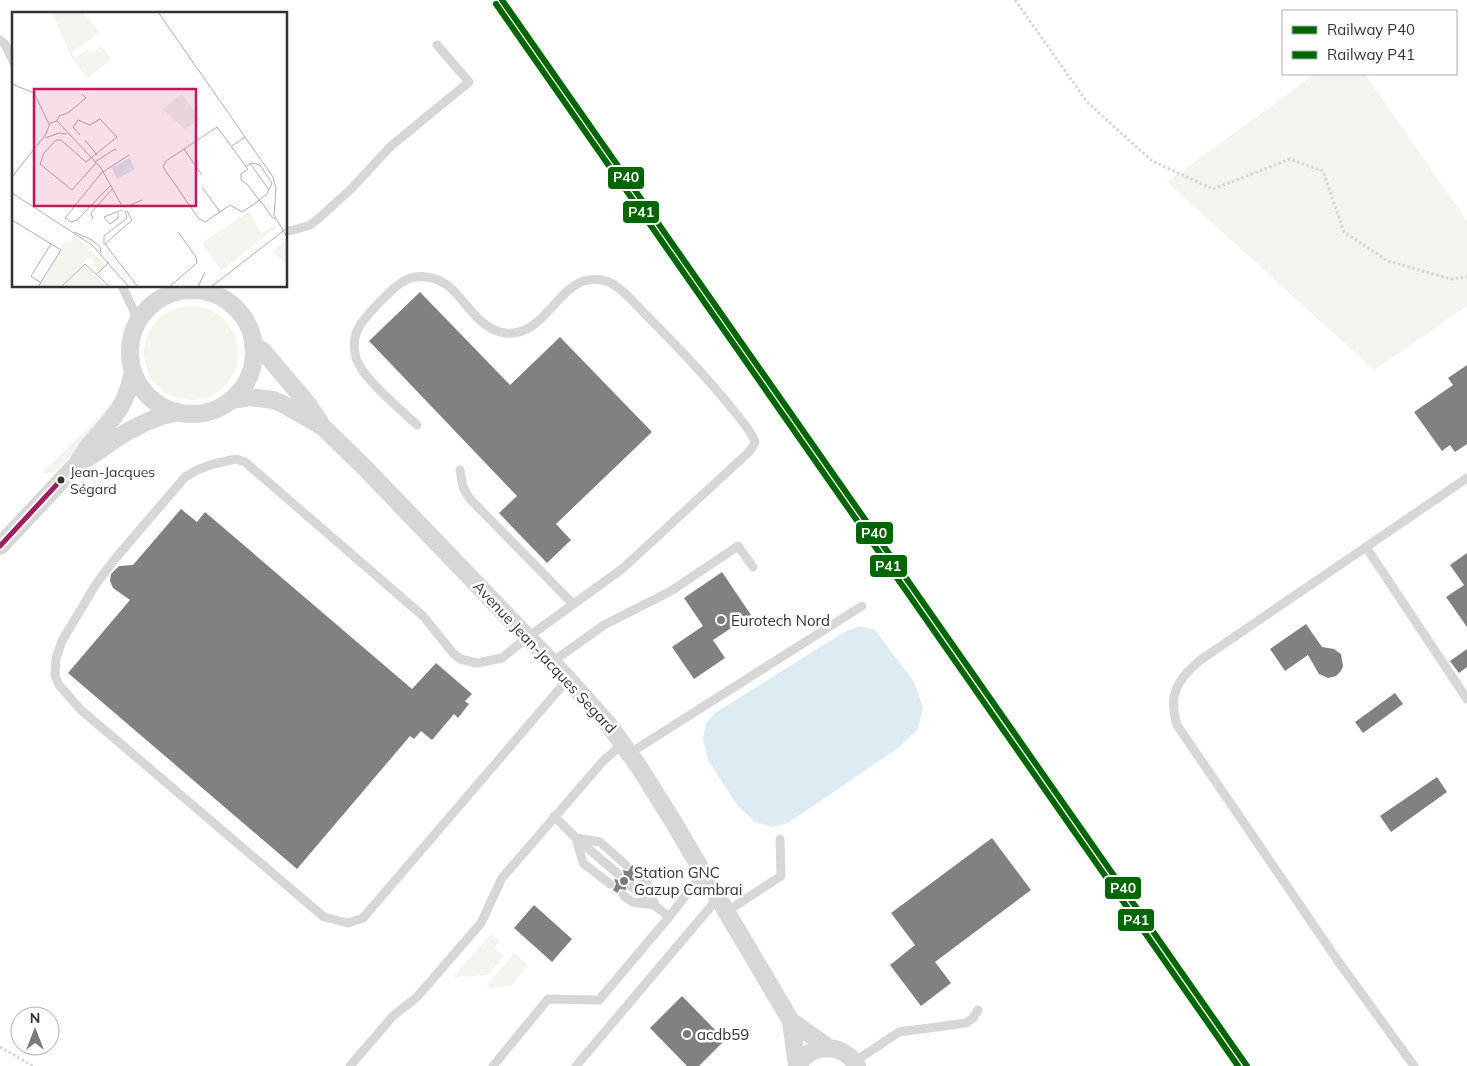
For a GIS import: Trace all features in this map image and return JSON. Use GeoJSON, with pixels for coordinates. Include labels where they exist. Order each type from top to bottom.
{"type":"FeatureCollection","features":[{"type":"Feature","properties":{"kind":"street"},"geometry":{"type":"LineString","coordinates":[[177,289],[211,290],[244,319],[250,331],[253,345],[253,360],[249,375],[242,389],[220,408],[192,414],[163,407],[150,398],[140,386],[133,371],[130,360],[130,347],[137,324],[145,312],[156,302],[177,289]]}},
{"type":"Feature","properties":{"kind":"street","name":"Avenue Jean-Jacques Segard"},"geometry":{"type":"LineString","coordinates":[[253,345],[263,351],[307,403],[323,427],[552,662],[609,725],[627,748],[791,1021],[797,1066]]}},
{"type":"Feature","properties":{"kind":"street"},"geometry":{"type":"LineString","coordinates":[[77,464],[82,454],[120,407],[128,390],[133,371]]}},
{"type":"Feature","properties":{"kind":"street","name":"Avenue Jean-Jacques Segard"},"geometry":{"type":"LineString","coordinates":[[231,400],[250,397],[274,400],[323,427]]}},
{"type":"Feature","properties":{"kind":"street"},"geometry":{"type":"LineString","coordinates":[[0,546],[77,464],[134,427],[159,416],[178,412]]}},
{"type":"Feature","properties":{"kind":"street","name":"Avenue Jean-Jacques Segard"},"geometry":{"type":"LineString","coordinates":[[791,1021],[830,1048],[844,1052],[855,1064]]}},
{"type":"Feature","properties":{"kind":"street"},"geometry":{"type":"LineString","coordinates":[[797,1066],[810,1052],[820,1048],[830,1048]]}},
{"type":"Feature","properties":{"kind":"lane"},"geometry":{"type":"LineString","coordinates":[[0,40],[5,44],[12,59]]}},
{"type":"Feature","properties":{"kind":"lane"},"geometry":{"type":"LineString","coordinates":[[288,230],[310,225],[319,218],[352,188],[391,146],[469,82],[437,45]]}},
{"type":"Feature","properties":{"kind":"lane"},"geometry":{"type":"LineString","coordinates":[[417,425],[366,374],[357,360],[354,348],[360,322],[398,283],[426,277],[443,283],[481,322],[496,331],[512,333],[530,328],[578,284],[590,280],[608,282],[620,290],[710,382],[751,434],[755,442],[753,448],[622,569],[502,658],[477,663],[460,659],[452,653],[423,616],[241,460],[213,464],[185,477],[96,584],[62,642],[56,658],[56,676],[59,685],[81,710],[324,917],[348,923],[364,918],[568,679]]}},
{"type":"Feature","properties":{"kind":"lane"},"geometry":{"type":"LineString","coordinates":[[123,288],[134,311],[137,324]]}},
{"type":"Feature","properties":{"kind":"lane"},"geometry":{"type":"LineString","coordinates":[[460,470],[463,487],[469,498],[573,604]]}},
{"type":"Feature","properties":{"kind":"lane"},"geometry":{"type":"LineString","coordinates":[[1414,1066],[1338,961],[1177,725],[1173,711],[1173,700],[1176,688],[1185,673],[1192,667],[1467,478]]}},
{"type":"Feature","properties":{"kind":"lane"},"geometry":{"type":"LineString","coordinates":[[552,662],[604,625],[671,591],[738,546],[753,567]]}},
{"type":"Feature","properties":{"kind":"lane"},"geometry":{"type":"LineString","coordinates":[[1366,547],[1467,699]]}},
{"type":"Feature","properties":{"kind":"lane"},"geometry":{"type":"LineString","coordinates":[[350,1066],[393,1016],[417,997],[481,923],[502,878],[603,760],[627,748],[862,606]]}},
{"type":"Feature","properties":{"kind":"lane"},"geometry":{"type":"LineString","coordinates":[[554,816],[576,838],[618,874]]}},
{"type":"Feature","properties":{"kind":"lane"},"geometry":{"type":"LineString","coordinates":[[576,838],[600,842],[626,865]]}},
{"type":"Feature","properties":{"kind":"lane"},"geometry":{"type":"LineString","coordinates":[[576,838],[583,863],[610,884]]}},
{"type":"Feature","properties":{"kind":"lane"},"geometry":{"type":"LineString","coordinates":[[576,1066],[722,905],[781,876],[780,838]]}},
{"type":"Feature","properties":{"kind":"lane"},"geometry":{"type":"LineString","coordinates":[[493,1066],[548,999],[599,1000],[669,917],[703,873]]}},
{"type":"Feature","properties":{"kind":"lane"},"geometry":{"type":"LineString","coordinates":[[639,877],[647,884],[655,905]]}},
{"type":"Feature","properties":{"kind":"lane"},"geometry":{"type":"LineString","coordinates":[[631,886],[669,917]]}},
{"type":"Feature","properties":{"kind":"lane"},"geometry":{"type":"LineString","coordinates":[[623,895],[632,902],[655,905]]}},
{"type":"Feature","properties":{"kind":"lane"},"geometry":{"type":"LineString","coordinates":[[855,1064],[899,1032],[955,1026],[966,1023],[973,1018],[978,1010]]}},
{"type":"Feature","properties":{"kind":"path"},"geometry":{"type":"LineString","coordinates":[[1015,0],[1087,102],[1152,161],[1213,189],[1290,158],[1323,171],[1344,232],[1388,261],[1451,279],[1467,277]]}},
{"type":"Feature","properties":{"kind":"path"},"geometry":{"type":"LineString","coordinates":[[0,1047],[33,1066]]}},
{"type":"Feature","properties":{"kind":"shaded area"},"geometry":{"type":"Polygon","coordinates":[[[1314,75],[1366,75],[1467,221],[1467,306],[1374,370],[1167,182],[1314,75]]]}},
{"type":"Feature","properties":{"kind":"shaded area"},"geometry":{"type":"Polygon","coordinates":[[[191,306],[209,309],[224,320],[235,335],[238,353],[235,371],[224,386],[209,397],[191,400],[173,397],[158,386],[147,371],[144,353],[147,335],[158,320],[173,309],[191,306]]]}},
{"type":"Feature","properties":{"kind":"shaded area"},"geometry":{"type":"Polygon","coordinates":[[[117,399],[80,446],[55,473],[42,473],[117,399]]]}},
{"type":"Feature","properties":{"kind":"shaded area"},"geometry":{"type":"Polygon","coordinates":[[[860,626],[875,630],[914,682],[923,707],[918,729],[898,748],[788,823],[772,827],[755,822],[737,805],[708,760],[703,739],[706,723],[715,713],[844,632],[860,626]]]}},
{"type":"Feature","properties":{"kind":"shaded area"},"geometry":{"type":"Polygon","coordinates":[[[491,934],[500,941],[494,948],[504,956],[488,975],[453,977],[491,934]]]}},
{"type":"Feature","properties":{"kind":"shaded area"},"geometry":{"type":"Polygon","coordinates":[[[514,953],[528,965],[511,986],[492,988],[487,985],[514,953]]]}},
{"type":"Feature","properties":{"kind":"building"},"geometry":{"type":"Polygon","coordinates":[[[420,292],[510,385],[560,337],[652,432],[556,524],[571,540],[547,563],[499,513],[517,496],[369,341],[420,292]]]}},
{"type":"Feature","properties":{"kind":"building"},"geometry":{"type":"Polygon","coordinates":[[[1467,365],[1467,444],[1455,452],[1450,445],[1442,451],[1414,412],[1453,385],[1448,378],[1467,365]]]}},
{"type":"Feature","properties":{"kind":"building"},"geometry":{"type":"Polygon","coordinates":[[[181,509],[197,522],[205,512],[412,689],[436,663],[472,694],[465,701],[469,704],[458,718],[454,714],[432,740],[421,731],[414,739],[410,736],[297,869],[68,673],[130,600],[113,588],[110,581],[111,574],[119,566],[133,565],[181,509]]]}},
{"type":"Feature","properties":{"kind":"building"},"geometry":{"type":"Polygon","coordinates":[[[1467,553],[1467,627],[1446,597],[1464,585],[1450,565],[1467,553]]]}},
{"type":"Feature","properties":{"kind":"building","name":"Eurotech Nord"},"geometry":{"type":"Polygon","coordinates":[[[722,572],[751,615],[713,640],[725,658],[694,679],[672,647],[703,626],[684,598],[722,572]]]}},
{"type":"Feature","properties":{"kind":"building"},"geometry":{"type":"Polygon","coordinates":[[[1306,624],[1322,647],[1334,649],[1341,654],[1343,666],[1336,676],[1328,678],[1319,674],[1308,655],[1285,671],[1270,649],[1306,624]]]}},
{"type":"Feature","properties":{"kind":"building"},"geometry":{"type":"Polygon","coordinates":[[[1467,649],[1467,667],[1459,673],[1450,661],[1467,649]]]}},
{"type":"Feature","properties":{"kind":"building"},"geometry":{"type":"Polygon","coordinates":[[[1395,693],[1403,704],[1363,733],[1355,722],[1395,693]]]}},
{"type":"Feature","properties":{"kind":"building"},"geometry":{"type":"Polygon","coordinates":[[[1437,777],[1447,792],[1391,832],[1380,816],[1437,777]]]}},
{"type":"Feature","properties":{"kind":"building"},"geometry":{"type":"Polygon","coordinates":[[[992,838],[1031,890],[935,962],[951,983],[921,1006],[890,965],[915,945],[891,913],[992,838]]]}},
{"type":"Feature","properties":{"kind":"building"},"geometry":{"type":"Polygon","coordinates":[[[632,865],[639,871],[634,873],[634,881],[629,880],[626,882],[626,890],[620,889],[617,893],[613,890],[616,884],[614,879],[620,880],[624,875],[623,870],[628,871],[632,865]]]}},
{"type":"Feature","properties":{"kind":"building"},"geometry":{"type":"Polygon","coordinates":[[[534,905],[572,939],[552,962],[514,928],[534,905]]]}},
{"type":"Feature","properties":{"kind":"building","name":"acdb59"},"geometry":{"type":"Polygon","coordinates":[[[682,996],[725,1040],[699,1066],[687,1066],[650,1028],[682,996]]]}},
{"type":"Feature","properties":{"kind":"rail line","name":"P40"},"geometry":{"type":"LineString","coordinates":[[502,0],[1247,1066]]}},
{"type":"Feature","properties":{"kind":"rail line","name":"P41"},"geometry":{"type":"LineString","coordinates":[[496,4],[1238,1066]]}},
{"type":"Feature","properties":{"kind":"transit line"},"geometry":{"type":"LineString","coordinates":[[0,546],[61,480]]}},
{"type":"Feature","properties":{"kind":"place","name":"Jean-Jacques Ségard"},"geometry":{"type":"Point","coordinates":[61,480]}},
{"type":"Feature","properties":{"kind":"place","name":"Eurotech Nord"},"geometry":{"type":"Point","coordinates":[721,620]}},
{"type":"Feature","properties":{"kind":"place","name":"Station GNC Gazup Cambrai"},"geometry":{"type":"Point","coordinates":[624,881]}},
{"type":"Feature","properties":{"kind":"place","name":"acdb59"},"geometry":{"type":"Point","coordinates":[687,1034]}}]}
